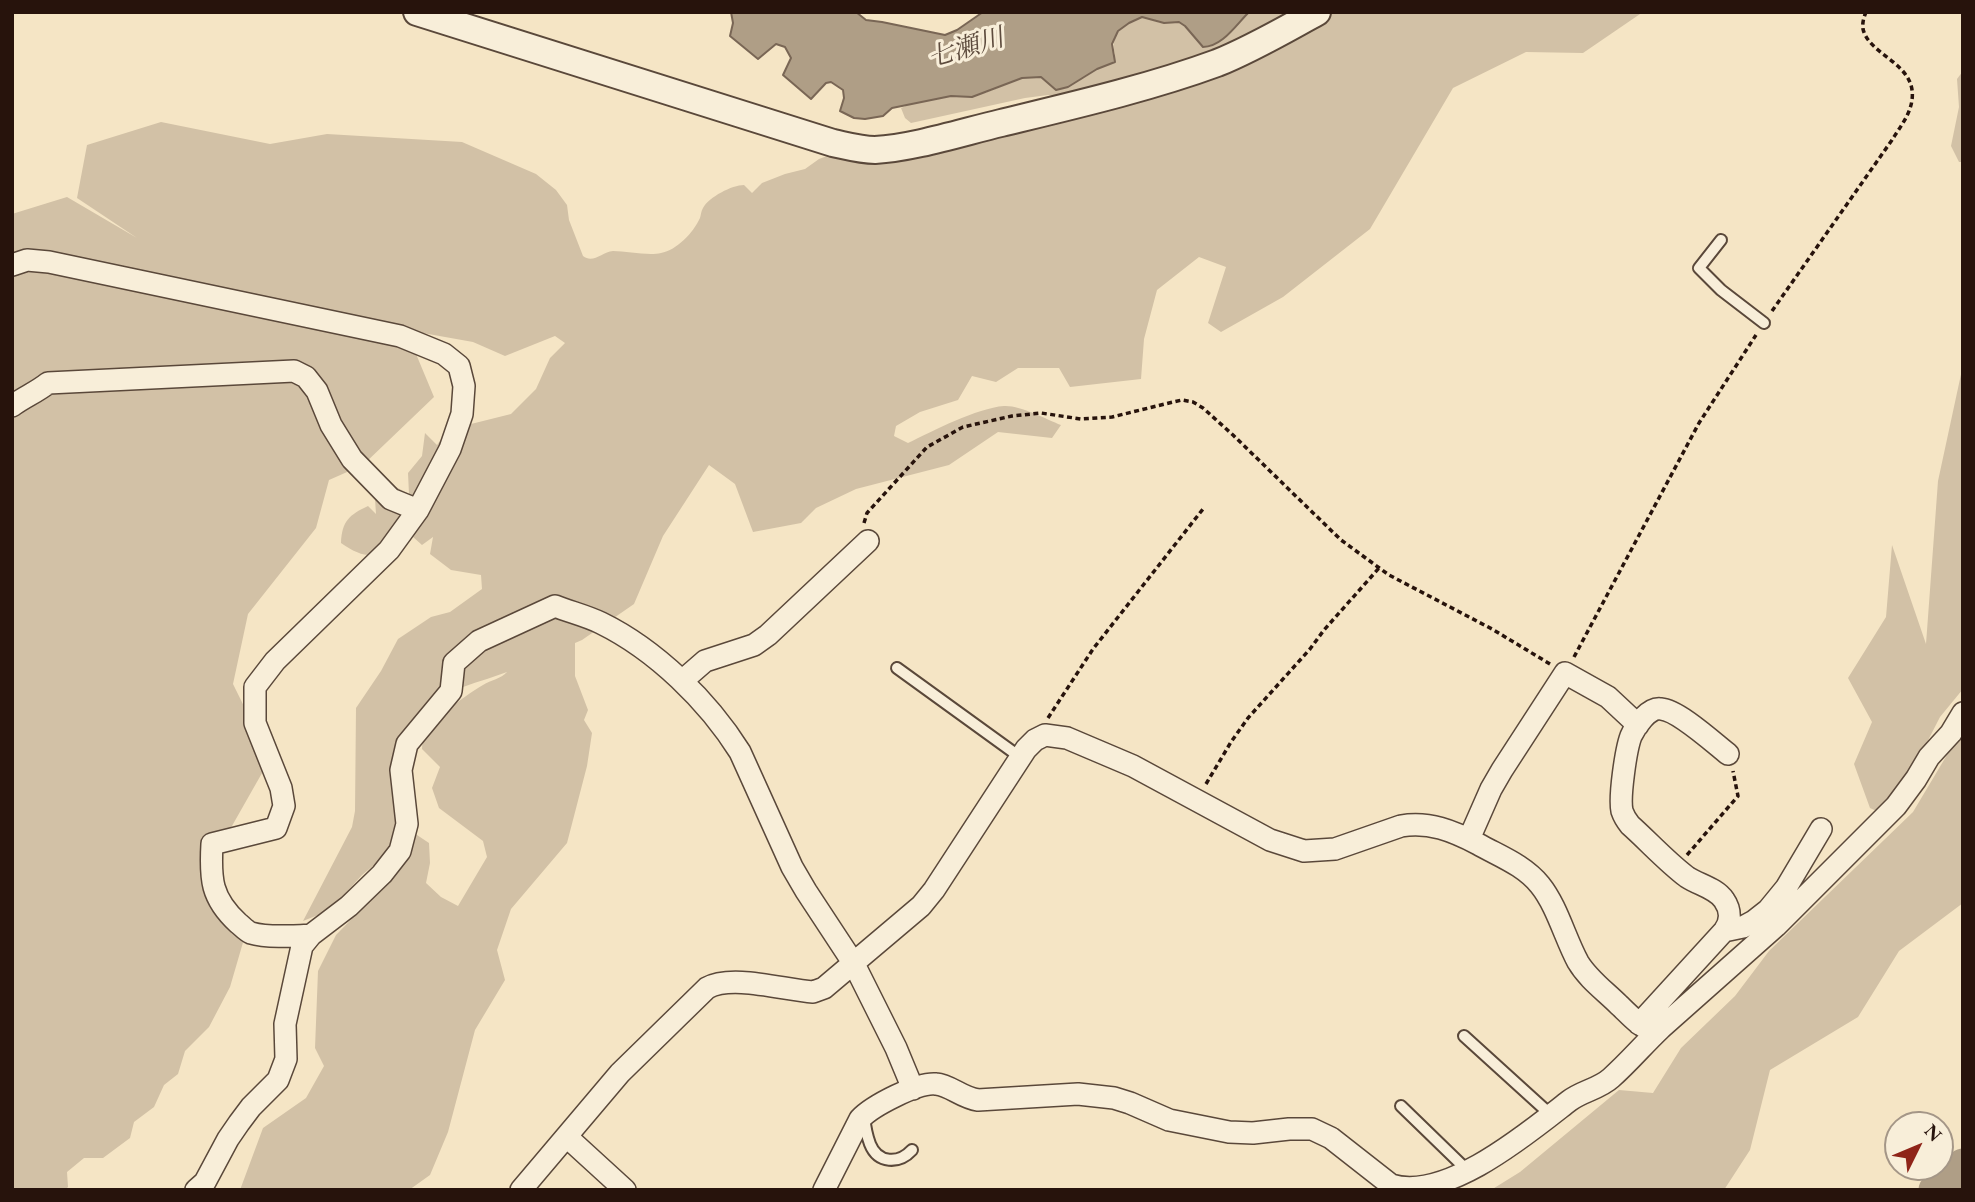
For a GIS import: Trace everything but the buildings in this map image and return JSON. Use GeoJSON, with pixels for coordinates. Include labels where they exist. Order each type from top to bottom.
{"type":"FeatureCollection","features":[{"type":"Feature","properties":{"kind":"street"},"geometry":{"type":"LineString","coordinates":[[417,12],[821,140],[872,150],[944,137],[1047,112],[1179,75],[1259,44],[1317,12]]}},
{"type":"Feature","properties":{"kind":"street"},"geometry":{"type":"LineString","coordinates":[[12,265],[27,260],[49,261],[400,336],[444,354],[459,366],[464,386],[462,414],[450,449],[418,510],[389,550],[275,661],[255,687],[254,723],[281,788],[284,806],[276,828],[212,844],[210,875],[217,896],[228,914],[249,933],[311,935]]}},
{"type":"Feature","properties":{"kind":"street"},"geometry":{"type":"LineString","coordinates":[[12,406],[48,383],[294,371],[306,377],[317,391],[331,425],[352,459],[391,499],[418,510]]}},
{"type":"Feature","properties":{"kind":"street"},"geometry":{"type":"LineString","coordinates":[[682,681],[705,661],[754,645],[768,635],[868,541]]}},
{"type":"Feature","properties":{"kind":"street"},"geometry":{"type":"LineString","coordinates":[[195,1190],[205,1182],[228,1139],[245,1115],[278,1080],[286,1059],[285,1024],[302,946],[311,935],[349,906],[382,874],[400,851],[407,824],[401,770],[407,744],[452,691],[454,663],[479,640],[555,606],[622,634],[682,681],[735,744],[792,867],[854,964],[896,1048],[912,1089]]}},
{"type":"Feature","properties":{"kind":"street"},"geometry":{"type":"LineString","coordinates":[[1469,839],[1502,770],[1564,673],[1608,697],[1638,725]]}},
{"type":"Feature","properties":{"kind":"street"},"geometry":{"type":"LineString","coordinates":[[824,1190],[864,1115],[877,1105],[912,1089],[936,1084],[965,1098],[978,1100],[1059,1094],[1114,1098],[1169,1120],[1238,1133],[1312,1129],[1331,1138],[1391,1185],[1399,1188],[1428,1188],[1469,1172],[1515,1143],[1575,1097],[1610,1079],[1727,926],[1729,916],[1725,900],[1676,867],[1630,824],[1622,812],[1626,754],[1638,725],[1650,712],[1657,709],[1667,710],[1728,754]]}},
{"type":"Feature","properties":{"kind":"street"},"geometry":{"type":"LineString","coordinates":[[1650,1026],[1776,926],[1896,806],[1963,713]]}},
{"type":"Feature","properties":{"kind":"street"},"geometry":{"type":"LineString","coordinates":[[521,1190],[620,1073],[707,988],[715,984],[734,982],[813,992],[824,988],[921,906],[1020,757],[1031,744],[1045,735],[1067,738],[1116,758],[1269,840],[1304,851],[1335,849],[1412,824],[1442,828],[1469,839],[1519,867],[1538,882],[1550,901],[1580,965],[1589,976],[1650,1026]]}},
{"type":"Feature","properties":{"kind":"street"},"geometry":{"type":"LineString","coordinates":[[1724,931],[1754,922],[1768,910],[1786,888],[1821,829]]}},
{"type":"Feature","properties":{"kind":"street"},"geometry":{"type":"LineString","coordinates":[[567,1137],[625,1190]]}},
{"type":"Feature","properties":{"kind":"lane"},"geometry":{"type":"LineString","coordinates":[[1721,240],[1699,268],[1721,290],[1764,323]]}},
{"type":"Feature","properties":{"kind":"lane"},"geometry":{"type":"LineString","coordinates":[[897,668],[1020,757]]}},
{"type":"Feature","properties":{"kind":"lane"},"geometry":{"type":"LineString","coordinates":[[1464,1036],[1551,1115]]}},
{"type":"Feature","properties":{"kind":"lane"},"geometry":{"type":"LineString","coordinates":[[1401,1106],[1469,1172]]}},
{"type":"Feature","properties":{"kind":"lane"},"geometry":{"type":"LineString","coordinates":[[864,1115],[866,1131],[875,1152],[889,1160],[898,1160],[912,1150]]}},
{"type":"Feature","properties":{"kind":"path"},"geometry":{"type":"LineString","coordinates":[[868,541],[862,531],[867,513],[927,447],[963,427],[1012,416],[1041,413],[1081,419],[1112,417],[1182,400],[1193,402],[1203,408],[1341,540],[1379,568],[1492,629],[1564,673],[1718,391],[1906,118],[1912,101],[1909,79],[1867,37],[1863,29],[1866,12]]}},
{"type":"Feature","properties":{"kind":"path"},"geometry":{"type":"LineString","coordinates":[[1045,735],[1048,718],[1093,649],[1203,509]]}},
{"type":"Feature","properties":{"kind":"path"},"geometry":{"type":"LineString","coordinates":[[1196,802],[1248,718],[1379,568]]}},
{"type":"Feature","properties":{"kind":"path"},"geometry":{"type":"LineString","coordinates":[[1676,867],[1738,796],[1728,754]]}},
{"type":"Feature","properties":{"kind":"shaded area"},"geometry":{"type":"Polygon","coordinates":[[[1249,12],[1643,12],[1583,53],[1526,52],[1453,88],[1370,229],[1283,297],[1221,332],[1208,323],[1226,267],[1199,257],[1157,290],[1144,339],[1141,379],[1070,387],[1059,368],[1018,368],[996,382],[972,376],[958,400],[920,412],[896,426],[894,436],[908,443],[968,415],[1010,406],[1061,425],[1052,438],[998,432],[949,465],[856,489],[816,508],[801,523],[753,532],[735,484],[709,465],[663,536],[634,604],[575,643],[575,676],[588,710],[584,720],[592,733],[587,766],[567,843],[511,909],[497,950],[505,980],[475,1030],[448,1132],[430,1175],[409,1190],[240,1190],[263,1128],[306,1098],[324,1066],[315,1048],[318,971],[336,935],[384,886],[414,833],[429,843],[430,863],[426,883],[441,897],[458,906],[487,857],[483,841],[439,808],[432,788],[440,767],[422,749],[429,731],[445,712],[475,690],[507,672],[445,695],[423,710],[414,720],[398,827],[390,847],[343,896],[323,913],[303,921],[352,827],[355,811],[356,708],[381,671],[398,639],[431,617],[450,612],[482,589],[481,575],[451,570],[430,554],[433,537],[422,545],[412,536],[385,552],[361,554],[341,543],[345,524],[356,512],[368,506],[376,514],[375,499],[396,487],[409,494],[408,473],[422,456],[425,433],[437,445],[452,424],[471,424],[511,414],[536,389],[550,358],[565,343],[555,336],[505,356],[473,342],[406,330],[434,397],[363,465],[329,480],[316,528],[248,614],[233,684],[270,759],[220,847],[213,892],[244,939],[230,987],[209,1027],[185,1051],[178,1074],[164,1085],[154,1107],[134,1122],[130,1138],[103,1158],[84,1158],[67,1172],[68,1187],[65,1190],[12,1190],[12,214],[67,197],[137,238],[77,198],[87,145],[161,122],[270,144],[327,134],[462,142],[536,174],[556,190],[567,205],[569,220],[583,256],[590,259],[613,251],[661,253],[684,240],[697,224],[706,204],[727,189],[744,185],[752,193],[762,183],[805,169],[830,155],[1060,96],[1025,98],[911,123],[905,118],[901,108],[936,93],[985,93],[1022,78],[1041,77],[1050,84],[1084,78],[1107,65],[1115,54],[1114,42],[1119,31],[1128,22],[1140,18],[1162,23],[1179,22],[1189,29],[1203,47],[1210,46],[1228,34],[1249,12]]]}},
{"type":"Feature","properties":{"kind":"shaded area"},"geometry":{"type":"Polygon","coordinates":[[[1963,71],[1963,162],[1959,162],[1951,146],[1959,107],[1957,79],[1963,71]]]}},
{"type":"Feature","properties":{"kind":"shaded area"},"geometry":{"type":"Polygon","coordinates":[[[1963,365],[1963,689],[1940,717],[1920,756],[1881,813],[1870,808],[1854,764],[1872,722],[1848,678],[1886,617],[1892,545],[1926,644],[1938,481],[1963,365]]]}},
{"type":"Feature","properties":{"kind":"shaded area"},"geometry":{"type":"Polygon","coordinates":[[[1963,728],[1963,903],[1899,951],[1858,1017],[1770,1070],[1750,1150],[1724,1190],[1491,1190],[1520,1172],[1619,1090],[1653,1093],[1681,1048],[1735,996],[1769,951],[1913,812],[1963,728]]]}},
{"type":"Feature","properties":{"kind":"water","name":"七瀬川"},"geometry":{"type":"Polygon","coordinates":[[[731,12],[856,12],[866,20],[945,35],[983,12],[1249,12],[1222,39],[1203,47],[1179,22],[1164,23],[1142,17],[1118,31],[1112,44],[1115,62],[1097,69],[1068,87],[1056,90],[1041,77],[1022,78],[972,97],[951,96],[892,108],[883,116],[865,119],[854,118],[840,111],[844,98],[843,90],[831,82],[826,83],[811,99],[783,75],[791,58],[785,47],[776,44],[758,59],[730,36],[733,23],[731,12]]]}},
{"type":"Feature","properties":{"kind":"waterway"},"geometry":{"type":"LineString","coordinates":[[1935,1190],[1963,1165]]}}]}
